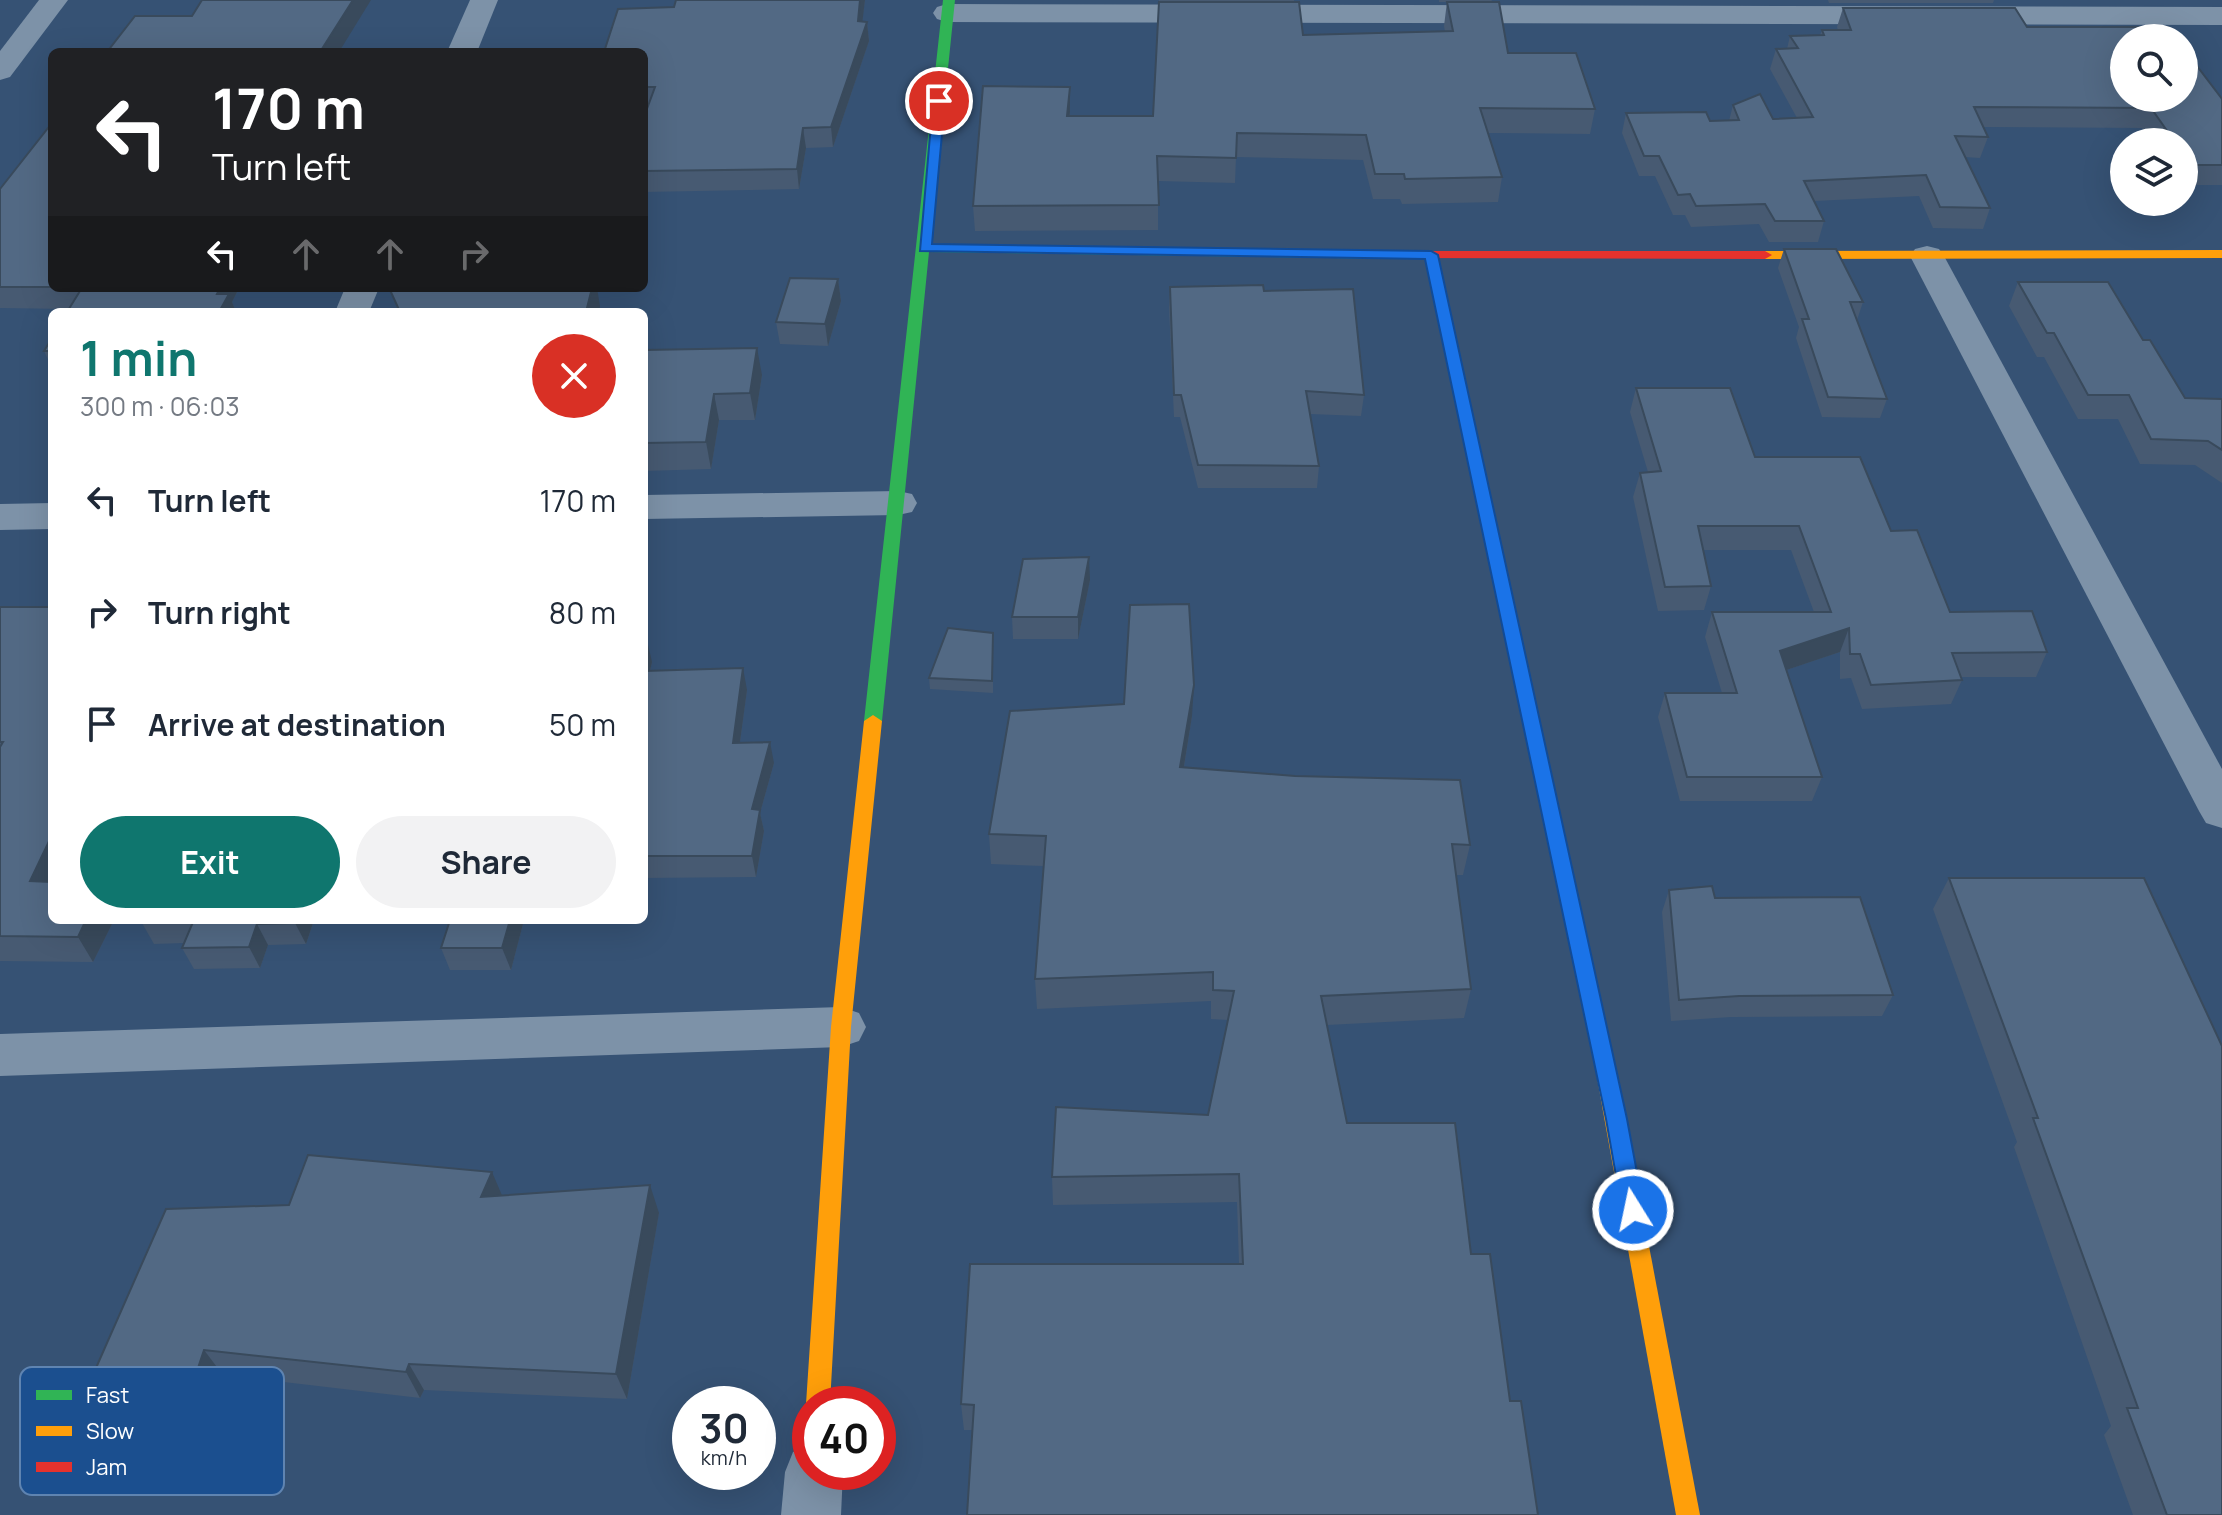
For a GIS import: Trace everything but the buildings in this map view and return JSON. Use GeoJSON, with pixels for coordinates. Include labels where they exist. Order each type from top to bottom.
{"type":"FeatureCollection","features":[{"type":"Feature","properties":{"kind":"street"},"geometry":{"type":"LineString","coordinates":[[0,71],[54,0]]}},
{"type":"Feature","properties":{"kind":"street"},"geometry":{"type":"LineString","coordinates":[[464,48],[484,0]]}},
{"type":"Feature","properties":{"kind":"street"},"geometry":{"type":"LineString","coordinates":[[819,1386],[841,1027],[948,7],[1806,6],[2222,16]]}},
{"type":"Feature","properties":{"kind":"street"},"geometry":{"type":"LineString","coordinates":[[925,248],[1431,255],[2222,254]]}},
{"type":"Feature","properties":{"kind":"street"},"geometry":{"type":"LineString","coordinates":[[1431,255],[1616,1119],[1688,1515]]}},
{"type":"Feature","properties":{"kind":"street"},"geometry":{"type":"LineString","coordinates":[[1927,256],[2222,811]]}},
{"type":"Feature","properties":{"kind":"street"},"geometry":{"type":"LineString","coordinates":[[648,507],[898,503]]}},
{"type":"Feature","properties":{"kind":"street"},"geometry":{"type":"LineString","coordinates":[[0,517],[48,516]]}},
{"type":"Feature","properties":{"kind":"street"},"geometry":{"type":"LineString","coordinates":[[0,1055],[841,1027]]}},
{"type":"Feature","properties":{"kind":"street"},"geometry":{"type":"LineString","coordinates":[[811,1515],[813,1490]]}},
{"type":"Feature","properties":{"kind":"traffic: fast"},"geometry":{"type":"LineString","coordinates":[[873,721],[949,0]]}},
{"type":"Feature","properties":{"kind":"traffic: fast"},"geometry":{"type":"LineString","coordinates":[[925,248],[1398,255]]}},
{"type":"Feature","properties":{"kind":"traffic: fast"},"geometry":{"type":"LineString","coordinates":[[1431,255],[1603,1056]]}},
{"type":"Feature","properties":{"kind":"traffic: slow"},"geometry":{"type":"LineString","coordinates":[[1765,255],[2222,254]]}},
{"type":"Feature","properties":{"kind":"traffic: slow"},"geometry":{"type":"LineString","coordinates":[[819,1386],[841,1027],[873,721]]}},
{"type":"Feature","properties":{"kind":"traffic: slow"},"geometry":{"type":"LineString","coordinates":[[1603,1056],[1688,1515]]}},
{"type":"Feature","properties":{"kind":"traffic: jam"},"geometry":{"type":"LineString","coordinates":[[1398,255],[1765,255]]}},
{"type":"Feature","properties":{"kind":"route"},"geometry":{"type":"LineString","coordinates":[[939,101],[925,248],[1431,255],[1633,1210]]}}]}
